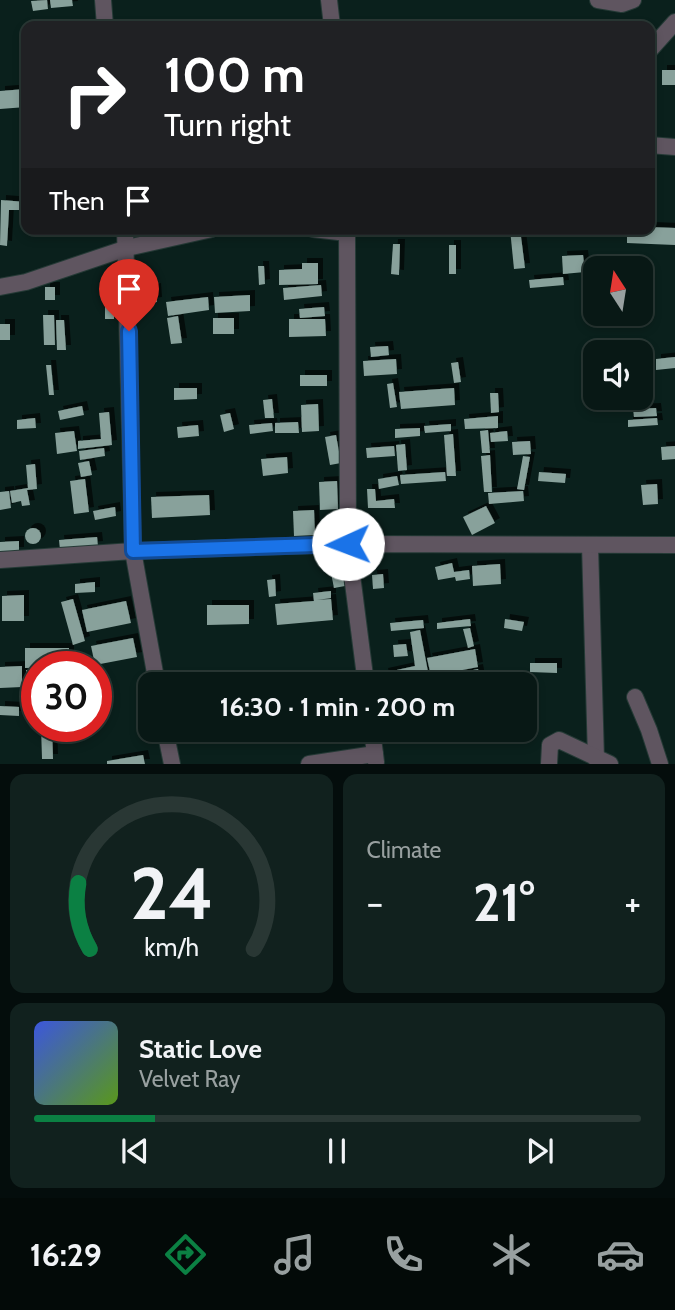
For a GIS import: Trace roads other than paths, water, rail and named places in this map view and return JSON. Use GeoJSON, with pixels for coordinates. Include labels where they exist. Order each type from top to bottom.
{"type":"FeatureCollection","features":[{"type":"Feature","properties":{"kind":"street"},"geometry":{"type":"LineString","coordinates":[[103,0],[105,21]]}},
{"type":"Feature","properties":{"kind":"street"},"geometry":{"type":"LineString","coordinates":[[329,0],[331,21]]}},
{"type":"Feature","properties":{"kind":"street"},"geometry":{"type":"LineString","coordinates":[[598,0],[622,4],[633,0]]}},
{"type":"Feature","properties":{"kind":"street"},"geometry":{"type":"LineString","coordinates":[[655,44],[675,22]]}},
{"type":"Feature","properties":{"kind":"street"},"geometry":{"type":"LineString","coordinates":[[655,145],[675,147]]}},
{"type":"Feature","properties":{"kind":"street"},"geometry":{"type":"LineString","coordinates":[[126,235],[133,551],[155,672]]}},
{"type":"Feature","properties":{"kind":"street"},"geometry":{"type":"LineString","coordinates":[[0,286],[26,282],[127,248],[185,235]]}},
{"type":"Feature","properties":{"kind":"street"},"geometry":{"type":"LineString","coordinates":[[347,235],[348,544],[364,672]]}},
{"type":"Feature","properties":{"kind":"street"},"geometry":{"type":"LineString","coordinates":[[0,560],[133,551],[348,544],[675,545]]}},
{"type":"Feature","properties":{"kind":"street"},"geometry":{"type":"LineString","coordinates":[[550,764],[550,745],[559,740],[603,761],[590,545]]}},
{"type":"Feature","properties":{"kind":"street"},"geometry":{"type":"LineString","coordinates":[[635,697],[660,764]]}},
{"type":"Feature","properties":{"kind":"street"},"geometry":{"type":"LineString","coordinates":[[168,742],[172,764]]}},
{"type":"Feature","properties":{"kind":"street"},"geometry":{"type":"LineString","coordinates":[[309,764],[375,759]]}}]}
